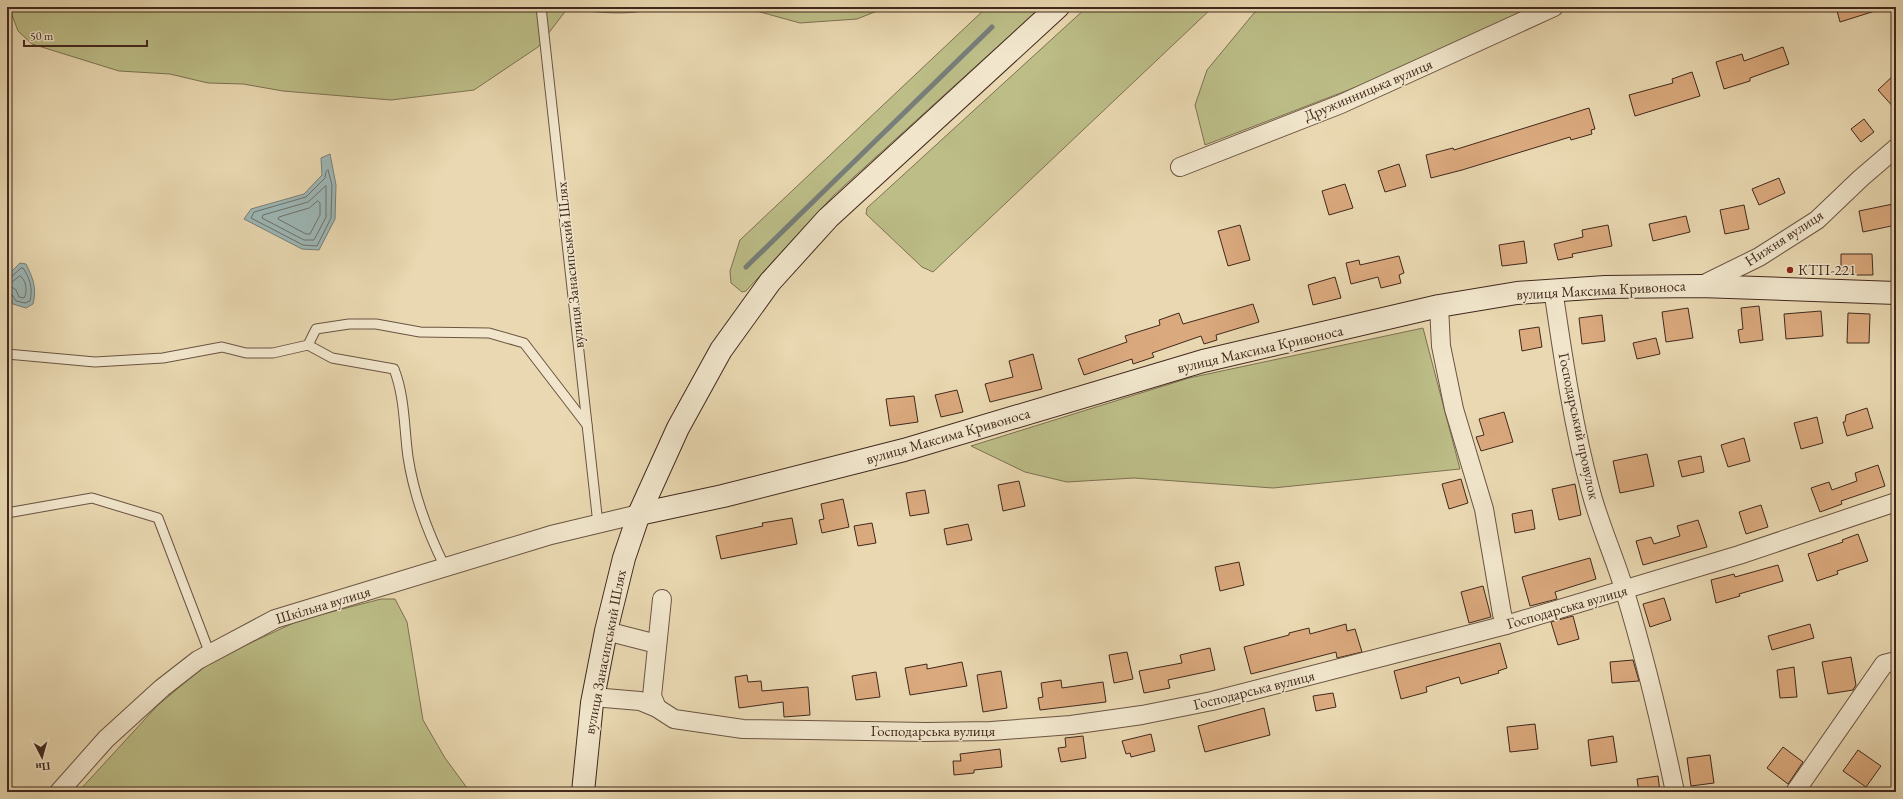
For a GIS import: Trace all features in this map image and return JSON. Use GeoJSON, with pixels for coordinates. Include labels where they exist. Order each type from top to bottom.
{"type":"FeatureCollection","features":[{"type":"Feature","properties":{"kind":"street","name":"вулиця Занасипський Шлях"},"geometry":{"type":"LineString","coordinates":[[583,792],[583,775],[593,697],[606,631],[624,558],[639,514],[678,428],[721,350],[770,282],[828,218],[1058,7]]}},
{"type":"Feature","properties":{"kind":"street","name":"Дружинницька вулиця"},"geometry":{"type":"LineString","coordinates":[[1180,167],[1341,104],[1548,8]]}},
{"type":"Feature","properties":{"kind":"street","name":"Нижня вулиця"},"geometry":{"type":"LineString","coordinates":[[1700,286],[1759,257],[1817,220],[1861,178],[1896,148]]}},
{"type":"Feature","properties":{"kind":"street","name":"вулиця Максима Кривоноса"},"geometry":{"type":"LineString","coordinates":[[639,514],[723,496],[904,450],[1203,361],[1439,306],[1517,292],[1554,289],[1700,286],[1896,293]]}},
{"type":"Feature","properties":{"kind":"street","name":"Господарський провулок"},"geometry":{"type":"LineString","coordinates":[[1554,289],[1560,335],[1584,466],[1591,493],[1625,591],[1659,719],[1675,792]]}},
{"type":"Feature","properties":{"kind":"street"},"geometry":{"type":"LineString","coordinates":[[1439,306],[1441,346],[1454,409],[1484,509],[1502,614],[1506,626]]}},
{"type":"Feature","properties":{"kind":"street","name":"Господарська вулиця"},"geometry":{"type":"LineString","coordinates":[[593,697],[640,701],[657,708],[674,719],[743,729],[926,732],[991,731],[1071,725],[1142,715],[1212,701],[1289,683],[1337,668],[1506,626],[1625,591],[1739,555],[1896,502]]}},
{"type":"Feature","properties":{"kind":"street","name":"Шкільна вулиця"},"geometry":{"type":"LineString","coordinates":[[59,792],[106,739],[162,688],[198,660],[275,619],[551,535],[639,514]]}},
{"type":"Feature","properties":{"kind":"street"},"geometry":{"type":"LineString","coordinates":[[657,708],[652,696],[662,599]]}},
{"type":"Feature","properties":{"kind":"street"},"geometry":{"type":"LineString","coordinates":[[606,631],[657,644]]}},
{"type":"Feature","properties":{"kind":"street"},"geometry":{"type":"LineString","coordinates":[[1795,792],[1879,670],[1884,664],[1894,661]]}},
{"type":"Feature","properties":{"kind":"lane","name":"вулиця Занасипський Шлях"},"geometry":{"type":"LineString","coordinates":[[541,7],[598,524]]}},
{"type":"Feature","properties":{"kind":"lane"},"geometry":{"type":"LineString","coordinates":[[308,345],[316,329],[349,324],[376,324],[420,332],[489,333],[524,343],[587,425]]}},
{"type":"Feature","properties":{"kind":"lane"},"geometry":{"type":"LineString","coordinates":[[7,354],[95,362],[163,358],[222,347],[246,353],[273,353],[308,345],[332,358],[394,370],[400,384],[408,459],[416,493],[429,534],[445,568]]}},
{"type":"Feature","properties":{"kind":"lane"},"geometry":{"type":"LineString","coordinates":[[7,513],[92,498],[158,518],[210,654]]}},
{"type":"Feature","properties":{"kind":"green space"},"geometry":{"type":"Polygon","coordinates":[[[9,7],[659,7],[625,13],[567,9],[538,47],[474,90],[391,100],[283,91],[243,84],[208,83],[170,74],[119,71],[32,44],[18,31],[9,7]]]}},
{"type":"Feature","properties":{"kind":"green space"},"geometry":{"type":"Polygon","coordinates":[[[742,7],[887,7],[857,19],[800,23],[742,7]]]}},
{"type":"Feature","properties":{"kind":"green space"},"geometry":{"type":"Polygon","coordinates":[[[987,7],[1041,7],[834,195],[746,291],[742,292],[731,283],[730,271],[740,240],[987,7]]]}},
{"type":"Feature","properties":{"kind":"green space"},"geometry":{"type":"Polygon","coordinates":[[[1087,7],[1213,7],[933,272],[922,267],[866,214],[867,208],[1087,7]]]}},
{"type":"Feature","properties":{"kind":"green space"},"geometry":{"type":"Polygon","coordinates":[[[1262,7],[1520,7],[1522,11],[1455,49],[1205,145],[1195,105],[1207,70],[1254,13],[1262,7]]]}},
{"type":"Feature","properties":{"kind":"green space"},"geometry":{"type":"Polygon","coordinates":[[[1423,328],[1460,469],[1273,488],[1134,478],[1067,482],[1025,472],[971,446],[1189,378],[1423,328]]]}},
{"type":"Feature","properties":{"kind":"green space"},"geometry":{"type":"Polygon","coordinates":[[[381,599],[395,599],[407,622],[423,720],[445,758],[470,792],[78,792],[157,706],[209,662],[300,620],[381,599]]]}},
{"type":"Feature","properties":{"kind":"water"},"geometry":{"type":"Polygon","coordinates":[[[330,154],[336,185],[335,219],[319,250],[302,249],[244,219],[251,209],[304,194],[322,175],[321,158],[330,154]]]}},
{"type":"Feature","properties":{"kind":"water"},"geometry":{"type":"Polygon","coordinates":[[[20,263],[26,264],[32,279],[35,293],[33,304],[26,308],[13,304],[7,292],[9,274],[20,263]]]}},
{"type":"Feature","properties":{"kind":"building"},"geometry":{"type":"Polygon","coordinates":[[[1836,7],[1878,7],[1878,10],[1840,22],[1836,7]]]}},
{"type":"Feature","properties":{"kind":"building"},"geometry":{"type":"Polygon","coordinates":[[[1783,47],[1789,64],[1750,78],[1750,81],[1724,89],[1716,62],[1742,54],[1744,61],[1783,47]]]}},
{"type":"Feature","properties":{"kind":"building"},"geometry":{"type":"Polygon","coordinates":[[[1692,72],[1700,96],[1635,116],[1629,95],[1673,83],[1672,79],[1692,72]]]}},
{"type":"Feature","properties":{"kind":"building"},"geometry":{"type":"Polygon","coordinates":[[[1896,73],[1896,110],[1878,90],[1896,73]]]}},
{"type":"Feature","properties":{"kind":"building"},"geometry":{"type":"Polygon","coordinates":[[[1589,108],[1595,129],[1591,130],[1592,134],[1571,140],[1570,137],[1431,178],[1426,155],[1453,148],[1454,150],[1589,108]]]}},
{"type":"Feature","properties":{"kind":"building"},"geometry":{"type":"Polygon","coordinates":[[[1864,119],[1874,132],[1861,142],[1851,129],[1864,119]]]}},
{"type":"Feature","properties":{"kind":"building"},"geometry":{"type":"Polygon","coordinates":[[[1399,164],[1406,186],[1385,192],[1378,171],[1399,164]]]}},
{"type":"Feature","properties":{"kind":"building"},"geometry":{"type":"Polygon","coordinates":[[[1779,178],[1785,193],[1759,205],[1752,189],[1779,178]]]}},
{"type":"Feature","properties":{"kind":"building"},"geometry":{"type":"Polygon","coordinates":[[[1345,184],[1353,208],[1329,215],[1322,191],[1345,184]]]}},
{"type":"Feature","properties":{"kind":"building"},"geometry":{"type":"Polygon","coordinates":[[[1893,204],[1896,225],[1863,232],[1859,211],[1893,204]]]}},
{"type":"Feature","properties":{"kind":"building"},"geometry":{"type":"Polygon","coordinates":[[[1744,205],[1749,229],[1725,234],[1720,210],[1744,205]]]}},
{"type":"Feature","properties":{"kind":"building"},"geometry":{"type":"Polygon","coordinates":[[[1686,216],[1690,232],[1653,241],[1649,224],[1686,216]]]}},
{"type":"Feature","properties":{"kind":"building"},"geometry":{"type":"Polygon","coordinates":[[[1240,225],[1250,260],[1228,266],[1218,231],[1240,225]]]}},
{"type":"Feature","properties":{"kind":"building"},"geometry":{"type":"Polygon","coordinates":[[[1608,225],[1612,246],[1572,254],[1573,257],[1558,260],[1554,244],[1583,237],[1582,230],[1608,225]]]}},
{"type":"Feature","properties":{"kind":"building"},"geometry":{"type":"Polygon","coordinates":[[[1524,241],[1527,263],[1502,266],[1499,245],[1524,241]]]}},
{"type":"Feature","properties":{"kind":"building"},"geometry":{"type":"Polygon","coordinates":[[[1841,254],[1872,254],[1873,275],[1841,275],[1841,254]]]}},
{"type":"Feature","properties":{"kind":"building"},"geometry":{"type":"Polygon","coordinates":[[[1399,256],[1404,273],[1399,275],[1401,283],[1381,288],[1378,277],[1351,284],[1346,263],[1359,260],[1360,265],[1399,256]]]}},
{"type":"Feature","properties":{"kind":"building"},"geometry":{"type":"Polygon","coordinates":[[[1335,277],[1341,298],[1313,305],[1308,285],[1335,277]]]}},
{"type":"Feature","properties":{"kind":"building"},"geometry":{"type":"Polygon","coordinates":[[[1253,304],[1259,322],[1216,335],[1217,340],[1204,344],[1201,336],[1152,353],[1154,357],[1133,364],[1132,359],[1084,375],[1078,359],[1127,342],[1125,336],[1160,325],[1159,320],[1179,313],[1183,324],[1253,304]]]}},
{"type":"Feature","properties":{"kind":"building"},"geometry":{"type":"Polygon","coordinates":[[[1759,306],[1763,340],[1740,343],[1738,330],[1743,329],[1741,308],[1759,306]]]}},
{"type":"Feature","properties":{"kind":"building"},"geometry":{"type":"Polygon","coordinates":[[[1688,308],[1693,338],[1666,342],[1662,312],[1688,308]]]}},
{"type":"Feature","properties":{"kind":"building"},"geometry":{"type":"Polygon","coordinates":[[[1821,311],[1823,336],[1786,339],[1784,314],[1821,311]]]}},
{"type":"Feature","properties":{"kind":"building"},"geometry":{"type":"Polygon","coordinates":[[[1848,313],[1870,314],[1869,343],[1847,343],[1848,313]]]}},
{"type":"Feature","properties":{"kind":"building"},"geometry":{"type":"Polygon","coordinates":[[[1602,315],[1605,341],[1582,344],[1579,318],[1602,315]]]}},
{"type":"Feature","properties":{"kind":"building"},"geometry":{"type":"Polygon","coordinates":[[[1539,327],[1542,347],[1522,351],[1519,330],[1539,327]]]}},
{"type":"Feature","properties":{"kind":"building"},"geometry":{"type":"Polygon","coordinates":[[[1656,338],[1660,354],[1637,359],[1633,343],[1656,338]]]}},
{"type":"Feature","properties":{"kind":"building"},"geometry":{"type":"Polygon","coordinates":[[[1033,354],[1042,389],[990,402],[985,384],[1013,377],[1009,361],[1033,354]]]}},
{"type":"Feature","properties":{"kind":"building"},"geometry":{"type":"Polygon","coordinates":[[[957,390],[963,412],[941,417],[935,395],[957,390]]]}},
{"type":"Feature","properties":{"kind":"building"},"geometry":{"type":"Polygon","coordinates":[[[914,396],[918,422],[890,426],[886,399],[914,396]]]}},
{"type":"Feature","properties":{"kind":"building"},"geometry":{"type":"Polygon","coordinates":[[[1867,408],[1873,428],[1847,436],[1843,422],[1845,422],[1846,415],[1867,408]]]}},
{"type":"Feature","properties":{"kind":"building"},"geometry":{"type":"Polygon","coordinates":[[[1504,412],[1513,442],[1481,451],[1476,437],[1484,435],[1479,419],[1504,412]]]}},
{"type":"Feature","properties":{"kind":"building"},"geometry":{"type":"Polygon","coordinates":[[[1817,417],[1823,443],[1801,449],[1794,423],[1817,417]]]}},
{"type":"Feature","properties":{"kind":"building"},"geometry":{"type":"Polygon","coordinates":[[[1744,438],[1750,461],[1728,467],[1721,445],[1744,438]]]}},
{"type":"Feature","properties":{"kind":"building"},"geometry":{"type":"Polygon","coordinates":[[[1647,454],[1654,486],[1620,493],[1613,461],[1647,454]]]}},
{"type":"Feature","properties":{"kind":"building"},"geometry":{"type":"Polygon","coordinates":[[[1701,456],[1704,472],[1682,477],[1678,461],[1701,456]]]}},
{"type":"Feature","properties":{"kind":"building"},"geometry":{"type":"Polygon","coordinates":[[[1878,465],[1885,486],[1841,501],[1842,504],[1820,512],[1811,488],[1829,482],[1832,490],[1857,481],[1855,473],[1878,465]]]}},
{"type":"Feature","properties":{"kind":"building"},"geometry":{"type":"Polygon","coordinates":[[[1461,479],[1468,503],[1449,509],[1442,484],[1461,479]]]}},
{"type":"Feature","properties":{"kind":"building"},"geometry":{"type":"Polygon","coordinates":[[[1019,481],[1025,506],[1003,511],[998,485],[1019,481]]]}},
{"type":"Feature","properties":{"kind":"building"},"geometry":{"type":"Polygon","coordinates":[[[1575,484],[1581,515],[1559,520],[1552,489],[1575,484]]]}},
{"type":"Feature","properties":{"kind":"building"},"geometry":{"type":"Polygon","coordinates":[[[925,490],[929,513],[910,516],[906,493],[925,490]]]}},
{"type":"Feature","properties":{"kind":"building"},"geometry":{"type":"Polygon","coordinates":[[[843,499],[849,527],[822,533],[819,520],[824,519],[821,504],[843,499]]]}},
{"type":"Feature","properties":{"kind":"building"},"geometry":{"type":"Polygon","coordinates":[[[1761,505],[1768,527],[1746,534],[1739,512],[1761,505]]]}},
{"type":"Feature","properties":{"kind":"building"},"geometry":{"type":"Polygon","coordinates":[[[1532,510],[1535,529],[1515,533],[1512,514],[1532,510]]]}},
{"type":"Feature","properties":{"kind":"building"},"geometry":{"type":"Polygon","coordinates":[[[792,518],[797,544],[721,559],[716,536],[763,526],[762,523],[792,518]]]}},
{"type":"Feature","properties":{"kind":"building"},"geometry":{"type":"Polygon","coordinates":[[[1698,520],[1707,547],[1643,565],[1636,541],[1651,537],[1654,544],[1680,536],[1677,526],[1698,520]]]}},
{"type":"Feature","properties":{"kind":"building"},"geometry":{"type":"Polygon","coordinates":[[[872,523],[876,543],[858,546],[854,526],[872,523]]]}},
{"type":"Feature","properties":{"kind":"building"},"geometry":{"type":"Polygon","coordinates":[[[968,524],[972,540],[947,545],[944,529],[968,524]]]}},
{"type":"Feature","properties":{"kind":"building"},"geometry":{"type":"Polygon","coordinates":[[[1858,534],[1868,561],[1837,571],[1838,574],[1817,581],[1808,554],[1843,542],[1842,540],[1858,534]]]}},
{"type":"Feature","properties":{"kind":"building"},"geometry":{"type":"Polygon","coordinates":[[[1590,558],[1596,579],[1555,592],[1557,599],[1530,606],[1522,577],[1590,558]]]}},
{"type":"Feature","properties":{"kind":"building"},"geometry":{"type":"Polygon","coordinates":[[[1239,562],[1244,585],[1220,591],[1215,567],[1239,562]]]}},
{"type":"Feature","properties":{"kind":"building"},"geometry":{"type":"Polygon","coordinates":[[[1778,565],[1783,581],[1739,594],[1740,596],[1716,603],[1711,580],[1734,574],[1735,577],[1778,565]]]}},
{"type":"Feature","properties":{"kind":"building"},"geometry":{"type":"Polygon","coordinates":[[[1483,586],[1491,617],[1469,623],[1461,592],[1483,586]]]}},
{"type":"Feature","properties":{"kind":"building"},"geometry":{"type":"Polygon","coordinates":[[[1664,598],[1671,620],[1650,627],[1643,604],[1664,598]]]}},
{"type":"Feature","properties":{"kind":"building"},"geometry":{"type":"Polygon","coordinates":[[[1573,616],[1579,639],[1558,645],[1551,622],[1573,616]]]}},
{"type":"Feature","properties":{"kind":"building"},"geometry":{"type":"Polygon","coordinates":[[[1346,624],[1347,631],[1355,629],[1362,652],[1337,658],[1336,652],[1251,674],[1244,647],[1309,628],[1310,634],[1346,624]]]}},
{"type":"Feature","properties":{"kind":"building"},"geometry":{"type":"Polygon","coordinates":[[[1810,624],[1814,638],[1772,650],[1768,636],[1810,624]]]}},
{"type":"Feature","properties":{"kind":"building"},"geometry":{"type":"Polygon","coordinates":[[[1500,643],[1507,668],[1498,671],[1499,673],[1461,684],[1459,677],[1426,687],[1427,692],[1401,699],[1394,671],[1500,643]]]}},
{"type":"Feature","properties":{"kind":"building"},"geometry":{"type":"Polygon","coordinates":[[[1210,648],[1215,670],[1168,680],[1170,688],[1144,693],[1139,671],[1182,663],[1180,655],[1210,648]]]}},
{"type":"Feature","properties":{"kind":"building"},"geometry":{"type":"Polygon","coordinates":[[[1127,652],[1133,679],[1114,683],[1109,655],[1127,652]]]}},
{"type":"Feature","properties":{"kind":"building"},"geometry":{"type":"Polygon","coordinates":[[[1851,657],[1856,685],[1853,690],[1828,694],[1822,662],[1851,657]]]}},
{"type":"Feature","properties":{"kind":"building"},"geometry":{"type":"Polygon","coordinates":[[[1633,660],[1639,681],[1612,683],[1610,662],[1633,660]]]}},
{"type":"Feature","properties":{"kind":"building"},"geometry":{"type":"Polygon","coordinates":[[[962,662],[967,686],[910,695],[905,668],[927,664],[927,669],[962,662]]]}},
{"type":"Feature","properties":{"kind":"building"},"geometry":{"type":"Polygon","coordinates":[[[1794,667],[1797,697],[1780,698],[1777,670],[1794,667]]]}},
{"type":"Feature","properties":{"kind":"building"},"geometry":{"type":"Polygon","coordinates":[[[1001,671],[1007,708],[983,712],[977,675],[1001,671]]]}},
{"type":"Feature","properties":{"kind":"building"},"geometry":{"type":"Polygon","coordinates":[[[876,672],[880,697],[856,700],[852,676],[876,672]]]}},
{"type":"Feature","properties":{"kind":"building"},"geometry":{"type":"Polygon","coordinates":[[[747,675],[748,682],[761,681],[762,691],[808,687],[810,715],[784,717],[783,702],[739,708],[735,677],[747,675]]]}},
{"type":"Feature","properties":{"kind":"building"},"geometry":{"type":"Polygon","coordinates":[[[1061,680],[1062,688],[1103,682],[1106,702],[1040,710],[1038,698],[1043,697],[1041,683],[1061,680]]]}},
{"type":"Feature","properties":{"kind":"building"},"geometry":{"type":"Polygon","coordinates":[[[1333,693],[1336,707],[1316,711],[1313,696],[1333,693]]]}},
{"type":"Feature","properties":{"kind":"building"},"geometry":{"type":"Polygon","coordinates":[[[1264,708],[1270,735],[1205,752],[1198,726],[1264,708]]]}},
{"type":"Feature","properties":{"kind":"building"},"geometry":{"type":"Polygon","coordinates":[[[1535,724],[1538,749],[1510,752],[1507,727],[1535,724]]]}},
{"type":"Feature","properties":{"kind":"building"},"geometry":{"type":"Polygon","coordinates":[[[1151,734],[1155,751],[1131,757],[1130,753],[1126,754],[1122,741],[1151,734]]]}},
{"type":"Feature","properties":{"kind":"building"},"geometry":{"type":"Polygon","coordinates":[[[1083,736],[1086,758],[1061,762],[1058,748],[1066,747],[1065,738],[1083,736]]]}},
{"type":"Feature","properties":{"kind":"building"},"geometry":{"type":"Polygon","coordinates":[[[1613,736],[1617,762],[1591,766],[1588,740],[1613,736]]]}},
{"type":"Feature","properties":{"kind":"building"},"geometry":{"type":"Polygon","coordinates":[[[1783,747],[1803,762],[1788,784],[1767,768],[1783,747]]]}},
{"type":"Feature","properties":{"kind":"building"},"geometry":{"type":"Polygon","coordinates":[[[1000,749],[1002,767],[974,770],[974,773],[954,775],[953,761],[961,761],[960,754],[1000,749]]]}},
{"type":"Feature","properties":{"kind":"building"},"geometry":{"type":"Polygon","coordinates":[[[1858,750],[1881,766],[1866,787],[1843,771],[1858,750]]]}},
{"type":"Feature","properties":{"kind":"building"},"geometry":{"type":"Polygon","coordinates":[[[1710,755],[1714,783],[1691,786],[1687,758],[1710,755]]]}},
{"type":"Feature","properties":{"kind":"building"},"geometry":{"type":"Polygon","coordinates":[[[1658,776],[1660,792],[1639,792],[1637,779],[1658,776]]]}},
{"type":"Feature","properties":{"kind":"waterway"},"geometry":{"type":"LineString","coordinates":[[746,267],[992,27]]}},
{"type":"Feature","properties":{"kind":"place","name":"КТП-221"},"geometry":{"type":"Point","coordinates":[1790,270]}}]}
